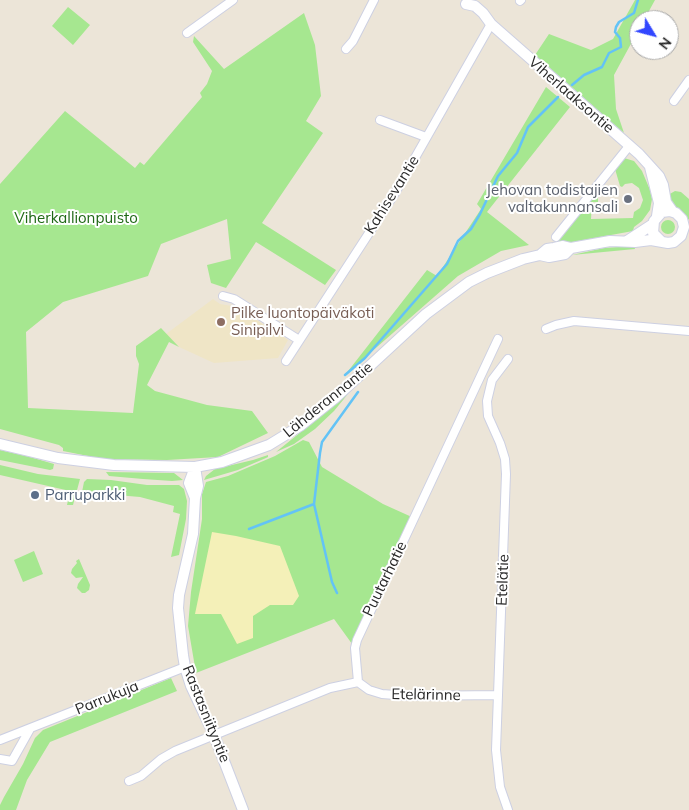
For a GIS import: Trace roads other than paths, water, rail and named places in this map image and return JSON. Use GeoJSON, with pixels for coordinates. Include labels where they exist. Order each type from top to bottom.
{"type":"FeatureCollection","features":[{"type":"Feature","properties":{"kind":"main road","name":"Viherlaaksontie"},"geometry":{"type":"LineString","coordinates":[[464,2],[475,6],[491,24],[630,145],[659,176],[663,185],[666,202],[673,212]]}},
{"type":"Feature","properties":{"kind":"main road","name":"Viherlaaksontie"},"geometry":{"type":"LineString","coordinates":[[650,166],[659,203],[655,220]]}},
{"type":"Feature","properties":{"kind":"main road"},"geometry":{"type":"LineString","coordinates":[[665,212],[673,212],[680,216],[686,226],[684,239],[671,243],[662,242],[655,236],[655,220],[665,212]]}},
{"type":"Feature","properties":{"kind":"main road","name":"Lähderannantie"},"geometry":{"type":"LineString","coordinates":[[627,241],[655,220]]}},
{"type":"Feature","properties":{"kind":"main road","name":"Lähderannantie"},"geometry":{"type":"LineString","coordinates":[[0,444],[58,458],[89,463],[141,467],[195,467],[240,457],[277,440],[306,421],[335,398],[426,314],[469,282],[506,264],[540,255],[548,249],[563,246],[571,248],[610,241],[635,242],[651,240],[662,242]]}},
{"type":"Feature","properties":{"kind":"main road","name":"Rastasniityntie"},"geometry":{"type":"LineString","coordinates":[[195,467],[189,479],[195,498],[193,534],[179,595],[178,608],[185,668],[191,686],[214,735],[243,810]]}},
{"type":"Feature","properties":{"kind":"street"},"geometry":{"type":"LineString","coordinates":[[187,33],[233,0]]}},
{"type":"Feature","properties":{"kind":"street"},"geometry":{"type":"LineString","coordinates":[[346,49],[374,0]]}},
{"type":"Feature","properties":{"kind":"street","name":"Kahisevantie"},"geometry":{"type":"LineString","coordinates":[[286,361],[395,193],[491,24]]}},
{"type":"Feature","properties":{"kind":"street"},"geometry":{"type":"LineString","coordinates":[[674,101],[689,80]]}},
{"type":"Feature","properties":{"kind":"street"},"geometry":{"type":"LineString","coordinates":[[380,120],[426,137]]}},
{"type":"Feature","properties":{"kind":"street"},"geometry":{"type":"LineString","coordinates":[[556,237],[630,145]]}},
{"type":"Feature","properties":{"kind":"street"},"geometry":{"type":"LineString","coordinates":[[223,296],[234,299],[299,340]]}},
{"type":"Feature","properties":{"kind":"street"},"geometry":{"type":"LineString","coordinates":[[546,329],[574,322],[689,331]]}},
{"type":"Feature","properties":{"kind":"street","name":"Puutarhatie"},"geometry":{"type":"LineString","coordinates":[[358,682],[354,648],[357,640],[498,339]]}},
{"type":"Feature","properties":{"kind":"street","name":"Etelätie"},"geometry":{"type":"LineString","coordinates":[[508,359],[492,380],[487,401],[488,416],[505,459],[506,474],[497,764],[500,787],[508,810]]}},
{"type":"Feature","properties":{"kind":"street","name":"Parrukuja"},"geometry":{"type":"LineString","coordinates":[[0,740],[185,668]]}},
{"type":"Feature","properties":{"kind":"street"},"geometry":{"type":"LineString","coordinates":[[129,782],[141,776],[167,755],[330,688],[358,682]]}},
{"type":"Feature","properties":{"kind":"street","name":"Etelärinne"},"geometry":{"type":"LineString","coordinates":[[358,682],[368,690],[382,694],[405,696],[498,695]]}},
{"type":"Feature","properties":{"kind":"street"},"geometry":{"type":"LineString","coordinates":[[0,759],[12,761],[30,729]]}},
{"type":"Feature","properties":{"kind":"waterway"},"geometry":{"type":"LineString","coordinates":[[572,85],[584,75],[602,67],[609,53],[621,47],[620,38],[615,32],[616,27],[619,22],[634,13],[638,0]]}},
{"type":"Feature","properties":{"kind":"waterway"},"geometry":{"type":"LineString","coordinates":[[345,375],[365,358],[447,264],[458,241],[471,229],[480,214],[498,176],[517,153],[528,127],[558,97]]}},
{"type":"Feature","properties":{"kind":"waterway"},"geometry":{"type":"LineString","coordinates":[[337,593],[332,582],[314,504],[322,442],[358,392]]}},
{"type":"Feature","properties":{"kind":"waterway"},"geometry":{"type":"LineString","coordinates":[[249,529],[314,504]]}},
{"type":"Feature","properties":{"kind":"place","name":"Jehovan todistajien valtakunnansali"},"geometry":{"type":"Point","coordinates":[628,199]}},
{"type":"Feature","properties":{"kind":"place","name":"Pilke luontopäiväkoti Sinipilvi"},"geometry":{"type":"Point","coordinates":[221,322]}},
{"type":"Feature","properties":{"kind":"place","name":"Parruparkki"},"geometry":{"type":"Point","coordinates":[35,495]}},
{"type":"Feature","properties":{"kind":"park label","name":"Viherkallionpuisto"},"geometry":{"type":"Point","coordinates":[76,218]}}]}
